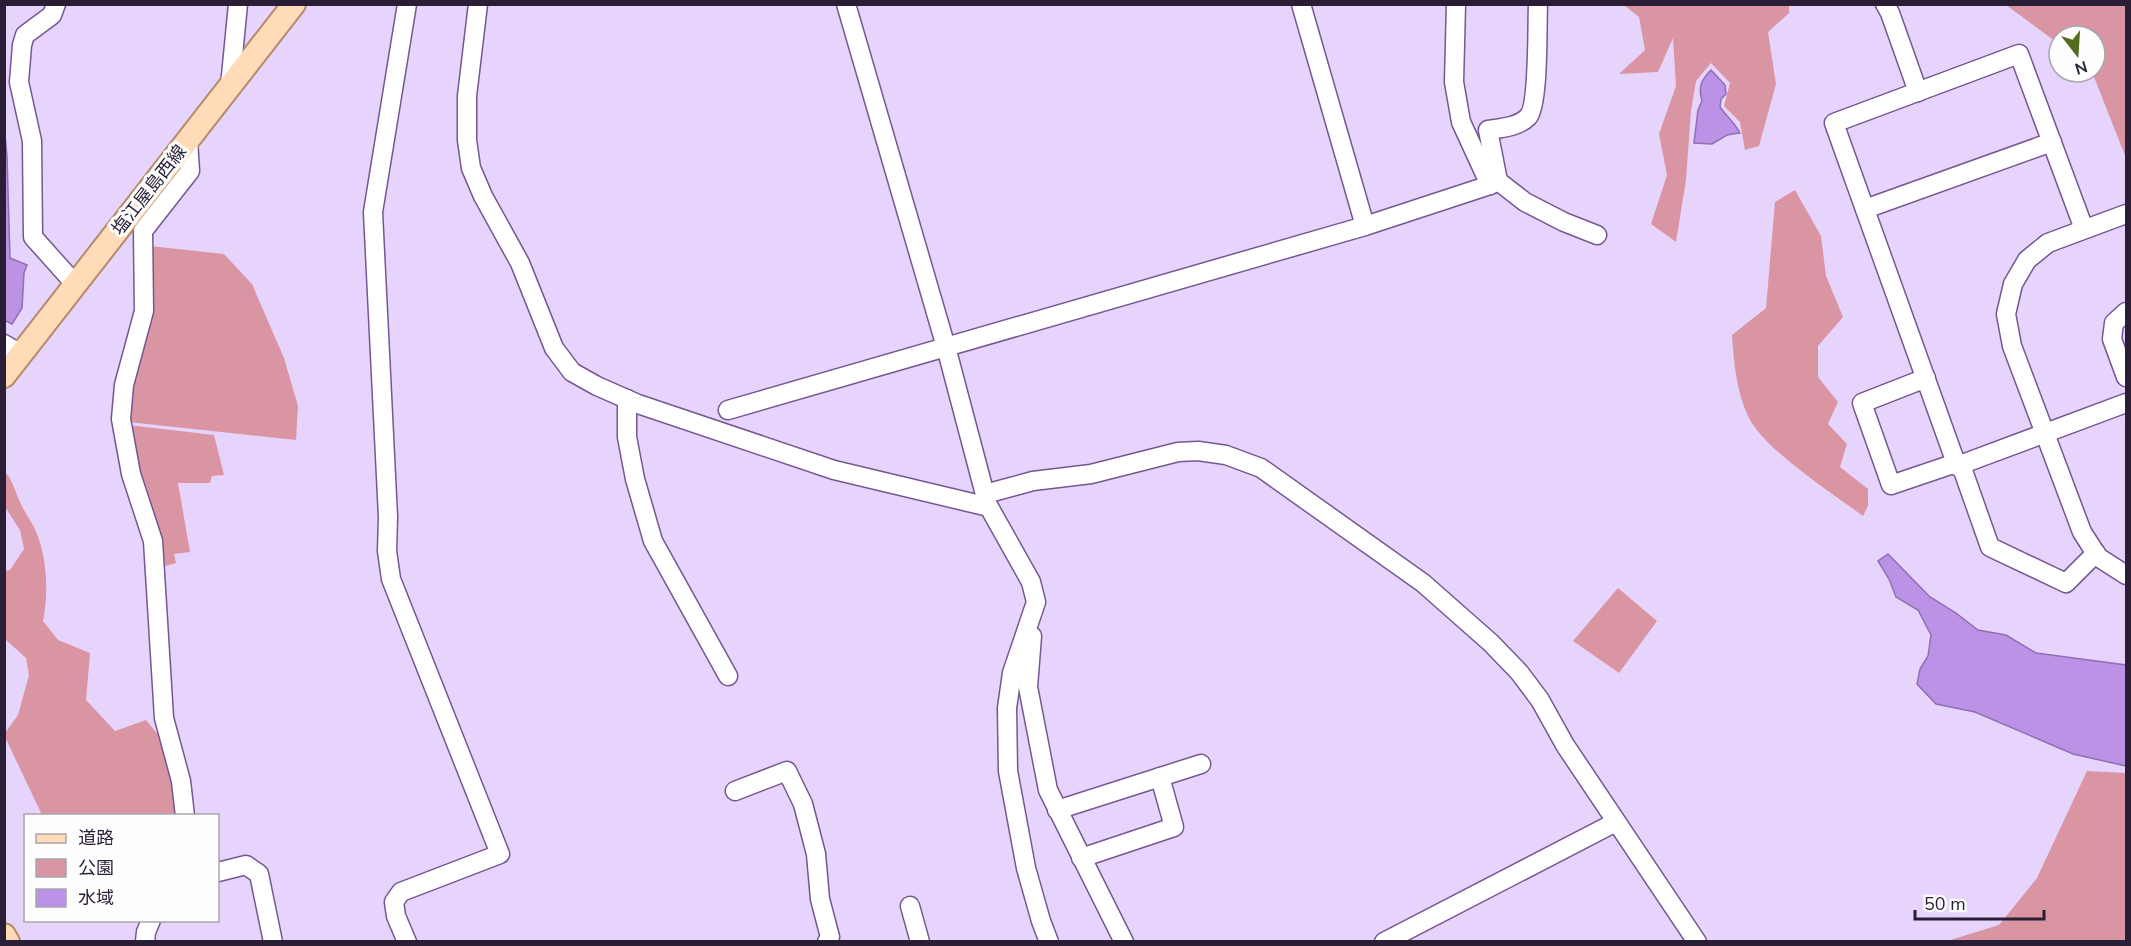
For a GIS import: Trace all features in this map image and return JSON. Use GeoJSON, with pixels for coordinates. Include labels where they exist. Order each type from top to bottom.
{"type":"FeatureCollection","features":[{"type":"Feature","properties":{"kind":"main road","name":"塩江屋島西線"},"geometry":{"type":"LineString","coordinates":[[4,376],[13,349],[75,284],[294,4]]}},
{"type":"Feature","properties":{"kind":"main road"},"geometry":{"type":"LineString","coordinates":[[4,935],[8,942]]}},
{"type":"Feature","properties":{"kind":"street"},"geometry":{"type":"LineString","coordinates":[[56,4],[52,15],[26,35],[22,45],[19,82],[32,141],[33,237],[75,284]]}},
{"type":"Feature","properties":{"kind":"street"},"geometry":{"type":"LineString","coordinates":[[230,86],[238,4]]}},
{"type":"Feature","properties":{"kind":"street"},"geometry":{"type":"LineString","coordinates":[[407,4],[373,212],[388,517],[387,552],[391,579],[500,854],[400,892],[394,902],[396,916],[407,942]]}},
{"type":"Feature","properties":{"kind":"street"},"geometry":{"type":"LineString","coordinates":[[478,4],[467,96],[467,140],[471,168],[483,196],[520,263],[554,348],[572,372],[627,399],[834,470],[987,501],[1033,481],[1091,474],[1178,452],[1198,451],[1226,455],[1261,468],[1423,584],[1491,643],[1519,672],[1540,700],[1565,745],[1697,942]]}},
{"type":"Feature","properties":{"kind":"street"},"geometry":{"type":"LineString","coordinates":[[846,4],[946,347],[987,501],[1031,582],[1036,602],[1028,687],[1048,790],[1124,942]]}},
{"type":"Feature","properties":{"kind":"street"},"geometry":{"type":"LineString","coordinates":[[1301,4],[1365,226]]}},
{"type":"Feature","properties":{"kind":"street"},"geometry":{"type":"LineString","coordinates":[[1456,4],[1454,82],[1461,122],[1494,183],[1525,202],[1597,236]]}},
{"type":"Feature","properties":{"kind":"street"},"geometry":{"type":"LineString","coordinates":[[1494,183],[1488,130],[1519,124],[1530,116],[1535,98],[1538,4]]}},
{"type":"Feature","properties":{"kind":"street"},"geometry":{"type":"LineString","coordinates":[[1885,4],[1918,92]]}},
{"type":"Feature","properties":{"kind":"street"},"geometry":{"type":"LineString","coordinates":[[2084,229],[2019,54],[1834,123],[1990,547],[2066,583],[2096,553]]}},
{"type":"Feature","properties":{"kind":"street"},"geometry":{"type":"LineString","coordinates":[[185,814],[181,781],[164,718],[153,541],[131,474],[121,419],[124,385],[144,311],[143,231],[190,171],[188,140]]}},
{"type":"Feature","properties":{"kind":"street"},"geometry":{"type":"LineString","coordinates":[[1864,209],[2052,142]]}},
{"type":"Feature","properties":{"kind":"street"},"geometry":{"type":"LineString","coordinates":[[728,410],[1365,226],[1494,183]]}},
{"type":"Feature","properties":{"kind":"street"},"geometry":{"type":"LineString","coordinates":[[2127,214],[2048,243],[2028,260],[2013,284],[2006,314],[2012,346],[2082,532],[2096,553],[2127,575]]}},
{"type":"Feature","properties":{"kind":"street"},"geometry":{"type":"LineString","coordinates":[[2127,312],[2114,323],[2112,339],[2127,377]]}},
{"type":"Feature","properties":{"kind":"street"},"geometry":{"type":"LineString","coordinates":[[1926,378],[1862,403],[1891,486],[2045,435],[2127,403]]}},
{"type":"Feature","properties":{"kind":"street"},"geometry":{"type":"LineString","coordinates":[[627,399],[627,437],[635,479],[653,541],[728,676]]}},
{"type":"Feature","properties":{"kind":"street"},"geometry":{"type":"LineString","coordinates":[[1036,602],[1012,673],[1007,708],[1008,771],[1026,868],[1049,942]]}},
{"type":"Feature","properties":{"kind":"street"},"geometry":{"type":"LineString","coordinates":[[1057,810],[1201,764]]}},
{"type":"Feature","properties":{"kind":"street"},"geometry":{"type":"LineString","coordinates":[[735,791],[787,771],[803,804],[816,854],[820,899],[830,938],[827,942]]}},
{"type":"Feature","properties":{"kind":"street"},"geometry":{"type":"LineString","coordinates":[[1081,858],[1174,827],[1160,777]]}},
{"type":"Feature","properties":{"kind":"street"},"geometry":{"type":"LineString","coordinates":[[1386,941],[1616,822]]}},
{"type":"Feature","properties":{"kind":"street"},"geometry":{"type":"LineString","coordinates":[[219,872],[246,865],[259,874],[273,942]]}},
{"type":"Feature","properties":{"kind":"street"},"geometry":{"type":"LineString","coordinates":[[910,906],[920,942]]}},
{"type":"Feature","properties":{"kind":"street"},"geometry":{"type":"LineString","coordinates":[[145,942],[151,922]]}},
{"type":"Feature","properties":{"kind":"green space"},"geometry":{"type":"Polygon","coordinates":[[[1624,5],[1789,5],[1789,13],[1768,32],[1776,84],[1759,146],[1745,150],[1740,122],[1724,106],[1730,83],[1711,63],[1696,81],[1691,111],[1686,180],[1676,242],[1651,224],[1667,175],[1659,134],[1676,86],[1673,38],[1658,72],[1619,74],[1645,50],[1639,17],[1624,5]]]}},
{"type":"Feature","properties":{"kind":"green space"},"geometry":{"type":"Polygon","coordinates":[[[2006,5],[2126,5],[2126,158],[2097,84],[2107,84],[2107,24],[2047,24],[2047,35],[2006,5]]]}},
{"type":"Feature","properties":{"kind":"green space"},"geometry":{"type":"Polygon","coordinates":[[[1795,190],[1821,236],[1826,276],[1843,317],[1818,346],[1818,377],[1838,402],[1828,424],[1847,444],[1840,467],[1868,489],[1868,506],[1863,516],[1800,470],[1768,442],[1748,416],[1738,386],[1732,335],[1766,308],[1775,202],[1795,190]]]}},
{"type":"Feature","properties":{"kind":"green space"},"geometry":{"type":"Polygon","coordinates":[[[150,246],[224,254],[252,284],[284,358],[298,406],[296,440],[128,422],[150,246]]]}},
{"type":"Feature","properties":{"kind":"green space"},"geometry":{"type":"Polygon","coordinates":[[[128,425],[214,435],[224,475],[212,476],[210,483],[178,483],[190,552],[174,554],[176,563],[162,567],[128,425]]]}},
{"type":"Feature","properties":{"kind":"green space"},"geometry":{"type":"Polygon","coordinates":[[[4,471],[35,529],[42,551],[46,586],[43,621],[58,640],[90,653],[86,700],[115,731],[146,720],[160,737],[177,785],[176,814],[42,814],[5,737],[5,733],[18,715],[29,675],[26,658],[5,639],[5,571],[10,570],[24,549],[20,530],[5,507],[4,471]]]}},
{"type":"Feature","properties":{"kind":"green space"},"geometry":{"type":"Polygon","coordinates":[[[1618,588],[1657,621],[1619,673],[1573,641],[1618,588]]]}},
{"type":"Feature","properties":{"kind":"green space"},"geometry":{"type":"Polygon","coordinates":[[[2087,771],[2126,773],[2126,941],[1947,941],[1999,925],[2037,878],[2087,771]]]}},
{"type":"Feature","properties":{"kind":"water"},"geometry":{"type":"Polygon","coordinates":[[[1711,70],[1725,85],[1726,94],[1721,99],[1720,107],[1740,133],[1727,135],[1712,144],[1694,143],[1698,110],[1702,101],[1701,84],[1711,70]]]}},
{"type":"Feature","properties":{"kind":"water"},"geometry":{"type":"Polygon","coordinates":[[[5,135],[10,258],[27,265],[24,273],[22,308],[12,324],[4,320],[5,135]]]}},
{"type":"Feature","properties":{"kind":"water"},"geometry":{"type":"Polygon","coordinates":[[[1888,554],[1930,597],[1978,630],[2006,635],[2036,653],[2126,665],[2126,766],[2073,754],[1975,712],[1936,704],[1917,684],[1920,669],[1928,656],[1931,635],[1918,610],[1896,597],[1878,561],[1888,554]]]}}]}
